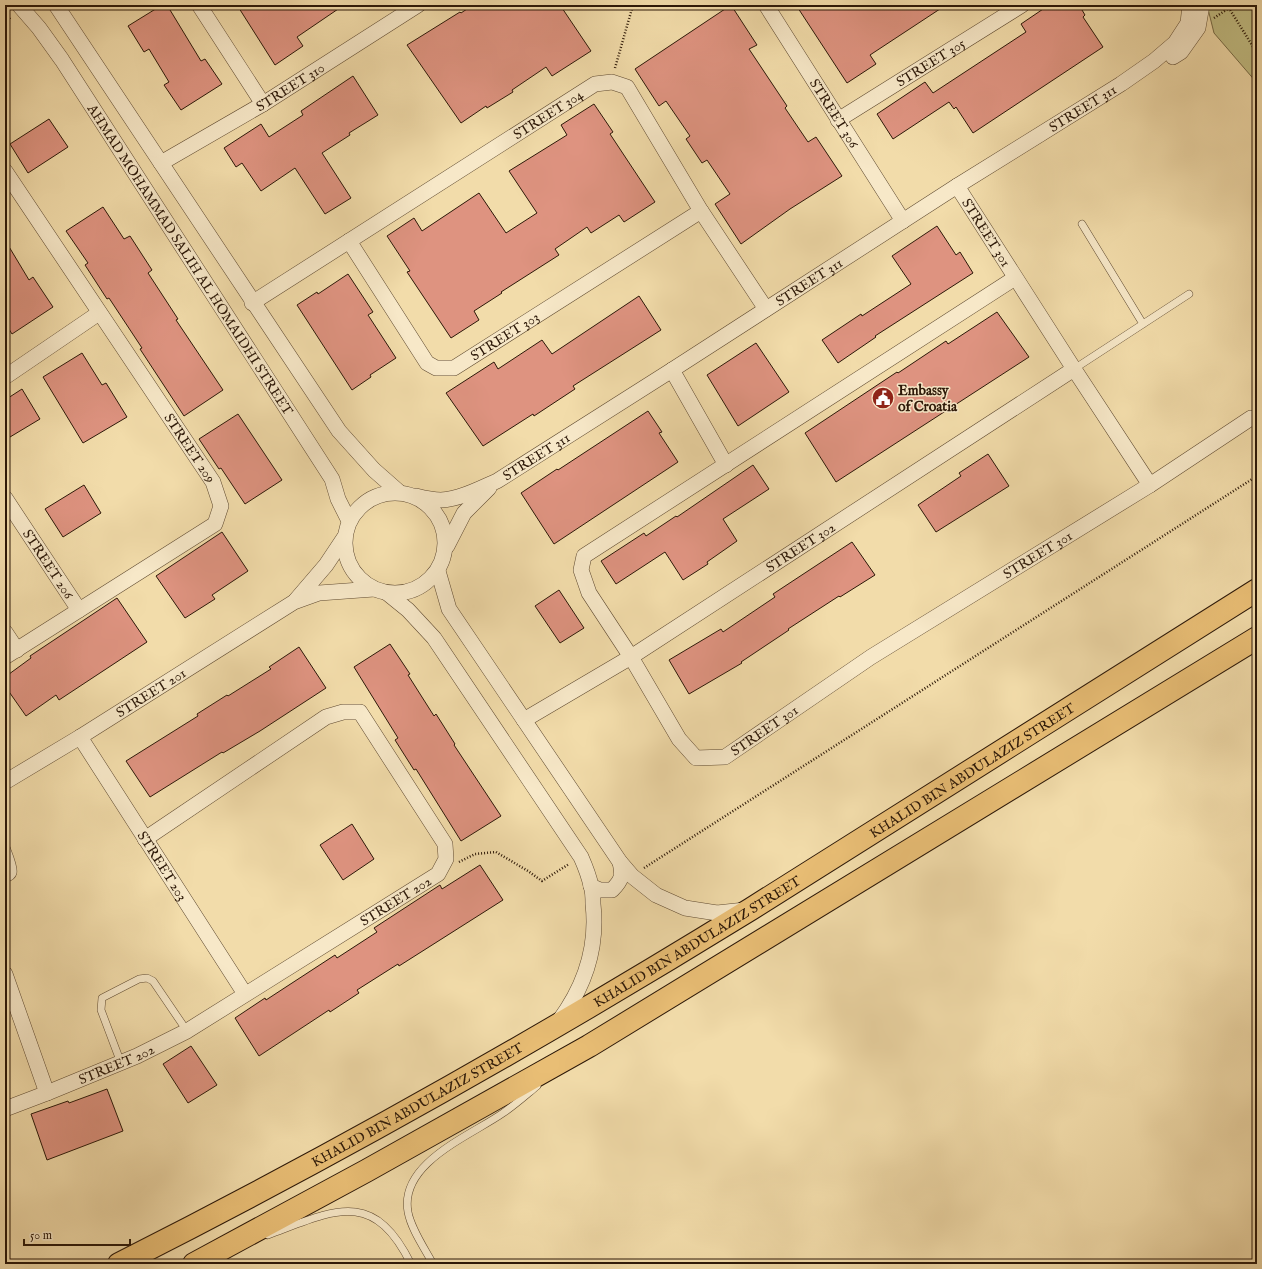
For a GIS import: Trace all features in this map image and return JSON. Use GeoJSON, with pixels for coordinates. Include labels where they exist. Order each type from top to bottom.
{"type":"FeatureCollection","features":[{"type":"Feature","properties":{"kind":"main road","name":"KHALID BIN ABDULAZIZ STREET"},"geometry":{"type":"LineString","coordinates":[[119,1264],[218,1214],[338,1149],[555,1026],[750,910],[1257,590]]}},
{"type":"Feature","properties":{"kind":"main road"},"geometry":{"type":"LineString","coordinates":[[198,1262],[366,1171],[589,1046],[1257,638]]}},
{"type":"Feature","properties":{"kind":"street","name":"AHMAD MOHAMMAD SALIH AL HOMAIDHI STREET"},"geometry":{"type":"LineString","coordinates":[[56,5],[252,303],[339,432],[374,470],[399,492]]}},
{"type":"Feature","properties":{"kind":"street"},"geometry":{"type":"LineString","coordinates":[[199,5],[264,104]]}},
{"type":"Feature","properties":{"kind":"street","name":"STREET 310"},"geometry":{"type":"LineString","coordinates":[[161,163],[264,104],[418,5]]}},
{"type":"Feature","properties":{"kind":"street","name":"STREET 306"},"geometry":{"type":"LineString","coordinates":[[766,5],[903,220]]}},
{"type":"Feature","properties":{"kind":"street","name":"STREET 305"},"geometry":{"type":"LineString","coordinates":[[838,120],[1022,5]]}},
{"type":"Feature","properties":{"kind":"street","name":"STREET 311"},"geometry":{"type":"LineString","coordinates":[[416,496],[440,500],[455,498],[471,493],[497,481],[672,370],[903,220],[1122,84],[1154,61],[1175,43],[1188,23],[1190,5]]}},
{"type":"Feature","properties":{"kind":"street","name":"STREET 311"},"geometry":{"type":"LineString","coordinates":[[1122,84],[1157,68],[1181,52],[1198,28],[1202,5]]}},
{"type":"Feature","properties":{"kind":"street","name":"AHMAD MOHAMMAD SALIH AL HOMAIDHI STREET"},"geometry":{"type":"LineString","coordinates":[[16,8],[39,28],[62,60],[328,472],[332,479],[338,499],[349,521]]}},
{"type":"Feature","properties":{"kind":"street"},"geometry":{"type":"LineString","coordinates":[[612,82],[627,87],[701,211],[766,309]]}},
{"type":"Feature","properties":{"kind":"street","name":"STREET 304"},"geometry":{"type":"LineString","coordinates":[[252,303],[595,84],[612,82]]}},
{"type":"Feature","properties":{"kind":"street","name":"STREET 209"},"geometry":{"type":"LineString","coordinates":[[5,171],[213,482],[221,506],[215,524],[11,654]]}},
{"type":"Feature","properties":{"kind":"street","name":"STREET 301"},"geometry":{"type":"LineString","coordinates":[[957,186],[1150,485]]}},
{"type":"Feature","properties":{"kind":"street","name":"STREET 303"},"geometry":{"type":"LineString","coordinates":[[349,241],[427,363],[436,368],[454,368],[701,211]]}},
{"type":"Feature","properties":{"kind":"street","name":"STREET 301"},"geometry":{"type":"LineString","coordinates":[[1015,278],[584,556],[581,570],[589,593],[631,656],[679,739],[696,758],[725,757],[871,657],[1150,485],[1251,418]]}},
{"type":"Feature","properties":{"kind":"street"},"geometry":{"type":"LineString","coordinates":[[5,378],[99,313]]}},
{"type":"Feature","properties":{"kind":"street","name":"STREET 302"},"geometry":{"type":"LineString","coordinates":[[524,720],[631,656],[1074,369]]}},
{"type":"Feature","properties":{"kind":"street"},"geometry":{"type":"LineString","coordinates":[[672,370],[726,465]]}},
{"type":"Feature","properties":{"kind":"street","name":"STREET 311"},"geometry":{"type":"LineString","coordinates":[[446,548],[464,513],[497,481]]}},
{"type":"Feature","properties":{"kind":"street"},"geometry":{"type":"LineString","coordinates":[[381,591],[405,593],[415,590],[430,580],[438,570],[446,548],[445,530],[441,520],[430,506],[416,496],[399,492],[385,493],[364,503],[349,521],[344,538],[345,553],[352,570],[359,579],[381,591],[408,610],[434,638],[581,857],[591,886],[595,918],[593,946],[585,976],[572,1003],[555,1026]]}},
{"type":"Feature","properties":{"kind":"street","name":"STREET 206"},"geometry":{"type":"LineString","coordinates":[[5,498],[79,610]]}},
{"type":"Feature","properties":{"kind":"street","name":"STREET 201"},"geometry":{"type":"LineString","coordinates":[[294,602],[321,571],[344,538]]}},
{"type":"Feature","properties":{"kind":"street"},"geometry":{"type":"LineString","coordinates":[[438,570],[449,608],[620,862],[632,876],[656,895],[685,908],[717,913],[750,910]]}},
{"type":"Feature","properties":{"kind":"street","name":"STREET 201"},"geometry":{"type":"LineString","coordinates":[[7,777],[80,737],[294,602],[319,593],[381,591]]}},
{"type":"Feature","properties":{"kind":"street"},"geometry":{"type":"LineString","coordinates":[[5,632],[11,654]]}},
{"type":"Feature","properties":{"kind":"street","name":"STREET 202"},"geometry":{"type":"LineString","coordinates":[[5,1109],[121,1063],[187,1031],[438,874],[446,859],[445,844],[360,712],[343,712],[326,717],[145,839]]}},
{"type":"Feature","properties":{"kind":"street","name":"STREET 203"},"geometry":{"type":"LineString","coordinates":[[80,737],[245,994]]}},
{"type":"Feature","properties":{"kind":"street"},"geometry":{"type":"LineString","coordinates":[[591,886],[600,890],[612,890],[620,882],[622,872],[620,862]]}},
{"type":"Feature","properties":{"kind":"street"},"geometry":{"type":"LineString","coordinates":[[5,974],[47,1093]]}},
{"type":"Feature","properties":{"kind":"lane"},"geometry":{"type":"LineString","coordinates":[[1082,224],[1143,324]]}},
{"type":"Feature","properties":{"kind":"lane"},"geometry":{"type":"LineString","coordinates":[[1074,369],[1189,294]]}},
{"type":"Feature","properties":{"kind":"lane"},"geometry":{"type":"LineString","coordinates":[[5,844],[13,868],[13,873],[10,877],[5,879]]}},
{"type":"Feature","properties":{"kind":"lane"},"geometry":{"type":"LineString","coordinates":[[121,1063],[101,1010],[102,998],[139,979],[147,978],[153,981],[187,1031]]}},
{"type":"Feature","properties":{"kind":"lane"},"geometry":{"type":"LineString","coordinates":[[433,1264],[410,1221],[408,1211],[409,1188],[414,1177],[423,1166],[435,1156],[504,1113],[589,1046]]}},
{"type":"Feature","properties":{"kind":"lane"},"geometry":{"type":"LineString","coordinates":[[198,1262],[257,1239],[329,1214],[344,1211],[359,1212],[371,1216],[392,1232],[403,1246],[411,1264]]}},
{"type":"Feature","properties":{"kind":"path"},"geometry":{"type":"LineString","coordinates":[[612,82],[633,5]]}},
{"type":"Feature","properties":{"kind":"path"},"geometry":{"type":"LineString","coordinates":[[1227,5],[1257,53]]}},
{"type":"Feature","properties":{"kind":"path"},"geometry":{"type":"LineString","coordinates":[[5,33],[16,8]]}},
{"type":"Feature","properties":{"kind":"path"},"geometry":{"type":"LineString","coordinates":[[632,876],[1257,476]]}},
{"type":"Feature","properties":{"kind":"path"},"geometry":{"type":"LineString","coordinates":[[438,874],[476,854],[496,852],[542,881],[581,857]]}},
{"type":"Feature","properties":{"kind":"shaded area"},"geometry":{"type":"Polygon","coordinates":[[[1207,5],[1257,5],[1257,83],[1214,33],[1207,5]]]}},
{"type":"Feature","properties":{"kind":"building"},"geometry":{"type":"Polygon","coordinates":[[[162,5],[167,5],[201,61],[205,59],[222,84],[181,110],[164,85],[169,82],[149,49],[144,52],[128,26],[162,5]]]}},
{"type":"Feature","properties":{"kind":"building"},"geometry":{"type":"Polygon","coordinates":[[[237,5],[344,5],[297,37],[303,46],[275,65],[237,5]]]}},
{"type":"Feature","properties":{"kind":"building"},"geometry":{"type":"Polygon","coordinates":[[[473,5],[560,5],[591,51],[552,76],[546,67],[512,90],[513,92],[487,108],[486,106],[461,123],[407,45],[473,5]]]}},
{"type":"Feature","properties":{"kind":"building"},"geometry":{"type":"Polygon","coordinates":[[[731,5],[757,45],[749,49],[787,106],[785,108],[808,142],[816,137],[842,176],[790,209],[741,244],[715,204],[730,194],[707,160],[702,163],[686,139],[690,136],[666,101],[659,106],[635,69],[731,5]]]}},
{"type":"Feature","properties":{"kind":"building"},"geometry":{"type":"Polygon","coordinates":[[[796,5],[946,5],[870,55],[876,64],[847,83],[796,5]]]}},
{"type":"Feature","properties":{"kind":"building"},"geometry":{"type":"Polygon","coordinates":[[[1049,5],[1079,5],[1085,15],[1083,17],[1103,47],[973,133],[956,107],[954,109],[949,102],[893,139],[877,114],[925,82],[933,93],[1026,32],[1021,24],[1049,5]]]}},
{"type":"Feature","properties":{"kind":"building"},"geometry":{"type":"Polygon","coordinates":[[[353,76],[378,115],[349,133],[350,135],[322,153],[351,198],[325,214],[295,168],[261,191],[242,163],[236,167],[224,148],[261,124],[269,137],[303,115],[301,111],[353,76]]]}},
{"type":"Feature","properties":{"kind":"building"},"geometry":{"type":"Polygon","coordinates":[[[594,104],[613,132],[610,134],[655,202],[624,222],[619,215],[591,233],[587,227],[555,249],[559,255],[474,311],[479,320],[451,338],[407,272],[410,271],[387,236],[414,218],[422,231],[479,193],[506,233],[537,213],[509,171],[567,135],[561,125],[594,104]]]}},
{"type":"Feature","properties":{"kind":"building"},"geometry":{"type":"Polygon","coordinates":[[[49,119],[68,147],[28,173],[10,144],[49,119]]]}},
{"type":"Feature","properties":{"kind":"building"},"geometry":{"type":"Polygon","coordinates":[[[103,207],[124,239],[130,236],[152,270],[148,273],[178,319],[176,320],[223,390],[184,416],[140,349],[142,348],[85,265],[88,263],[66,231],[103,207]]]}},
{"type":"Feature","properties":{"kind":"building"},"geometry":{"type":"Polygon","coordinates":[[[937,226],[956,255],[960,252],[973,273],[875,336],[876,337],[838,363],[822,340],[861,314],[862,316],[911,284],[892,256],[937,226]]]}},
{"type":"Feature","properties":{"kind":"building"},"geometry":{"type":"Polygon","coordinates":[[[5,240],[29,280],[33,277],[53,307],[12,334],[5,323],[5,240]]]}},
{"type":"Feature","properties":{"kind":"building"},"geometry":{"type":"Polygon","coordinates":[[[348,274],[373,312],[368,315],[396,358],[370,375],[371,377],[352,390],[297,305],[317,292],[318,294],[348,274]]]}},
{"type":"Feature","properties":{"kind":"building"},"geometry":{"type":"Polygon","coordinates":[[[639,296],[661,330],[573,386],[575,389],[534,416],[533,414],[483,446],[446,393],[494,362],[498,369],[542,340],[552,354],[639,296]]]}},
{"type":"Feature","properties":{"kind":"building"},"geometry":{"type":"Polygon","coordinates":[[[997,312],[1029,357],[836,482],[805,433],[946,341],[948,344],[997,312]]]}},
{"type":"Feature","properties":{"kind":"building"},"geometry":{"type":"Polygon","coordinates":[[[756,343],[789,392],[738,426],[707,375],[756,343]]]}},
{"type":"Feature","properties":{"kind":"building"},"geometry":{"type":"Polygon","coordinates":[[[82,353],[102,385],[106,383],[127,417],[83,443],[43,377],[82,353]]]}},
{"type":"Feature","properties":{"kind":"building"},"geometry":{"type":"Polygon","coordinates":[[[22,389],[40,419],[5,440],[5,400],[22,389]]]}},
{"type":"Feature","properties":{"kind":"building"},"geometry":{"type":"Polygon","coordinates":[[[648,411],[662,432],[659,433],[678,462],[554,544],[521,493],[648,411]]]}},
{"type":"Feature","properties":{"kind":"building"},"geometry":{"type":"Polygon","coordinates":[[[238,414],[282,480],[245,504],[221,468],[219,469],[199,439],[238,414]]]}},
{"type":"Feature","properties":{"kind":"building"},"geometry":{"type":"Polygon","coordinates":[[[988,454],[1009,486],[936,532],[918,505],[961,476],[959,473],[988,454]]]}},
{"type":"Feature","properties":{"kind":"building"},"geometry":{"type":"Polygon","coordinates":[[[753,465],[769,489],[723,519],[737,541],[707,562],[708,564],[683,580],[665,552],[616,584],[601,561],[644,533],[646,536],[676,516],[677,517],[753,465]]]}},
{"type":"Feature","properties":{"kind":"building"},"geometry":{"type":"Polygon","coordinates":[[[84,485],[101,513],[63,537],[45,509],[84,485]]]}},
{"type":"Feature","properties":{"kind":"building"},"geometry":{"type":"Polygon","coordinates":[[[222,532],[248,571],[212,595],[215,599],[185,618],[156,576],[222,532]]]}},
{"type":"Feature","properties":{"kind":"building"},"geometry":{"type":"Polygon","coordinates":[[[852,542],[875,575],[788,629],[789,630],[741,662],[742,663],[689,694],[669,660],[721,629],[723,632],[775,597],[773,594],[852,542]]]}},
{"type":"Feature","properties":{"kind":"building"},"geometry":{"type":"Polygon","coordinates":[[[559,590],[584,628],[560,643],[535,606],[559,590]]]}},
{"type":"Feature","properties":{"kind":"building"},"geometry":{"type":"Polygon","coordinates":[[[117,598],[147,642],[59,700],[56,695],[26,716],[5,686],[5,677],[31,658],[30,656],[117,598]]]}},
{"type":"Feature","properties":{"kind":"building"},"geometry":{"type":"Polygon","coordinates":[[[390,644],[410,674],[408,675],[434,716],[436,714],[455,744],[454,745],[501,816],[461,841],[416,769],[414,770],[395,740],[398,738],[354,667],[390,644]]]}},
{"type":"Feature","properties":{"kind":"building"},"geometry":{"type":"Polygon","coordinates":[[[299,647],[326,688],[260,731],[223,753],[222,752],[150,797],[126,761],[198,716],[197,714],[271,669],[269,667],[299,647]]]}},
{"type":"Feature","properties":{"kind":"building"},"geometry":{"type":"Polygon","coordinates":[[[352,824],[374,859],[343,880],[320,845],[352,824]]]}},
{"type":"Feature","properties":{"kind":"building"},"geometry":{"type":"Polygon","coordinates":[[[480,865],[503,900],[399,966],[398,964],[357,990],[359,993],[330,1012],[329,1010],[259,1056],[235,1018],[265,998],[266,1000],[335,955],[337,958],[377,932],[374,928],[440,885],[442,889],[480,865]]]}},
{"type":"Feature","properties":{"kind":"building"},"geometry":{"type":"Polygon","coordinates":[[[191,1046],[217,1085],[188,1103],[163,1064],[191,1046]]]}},
{"type":"Feature","properties":{"kind":"building"},"geometry":{"type":"Polygon","coordinates":[[[107,1089],[123,1131],[47,1160],[31,1114],[68,1101],[69,1103],[107,1089]]]}},
{"type":"Feature","properties":{"kind":"place","name":"Embassy of Croatia"},"geometry":{"type":"Point","coordinates":[883,398]}}]}
